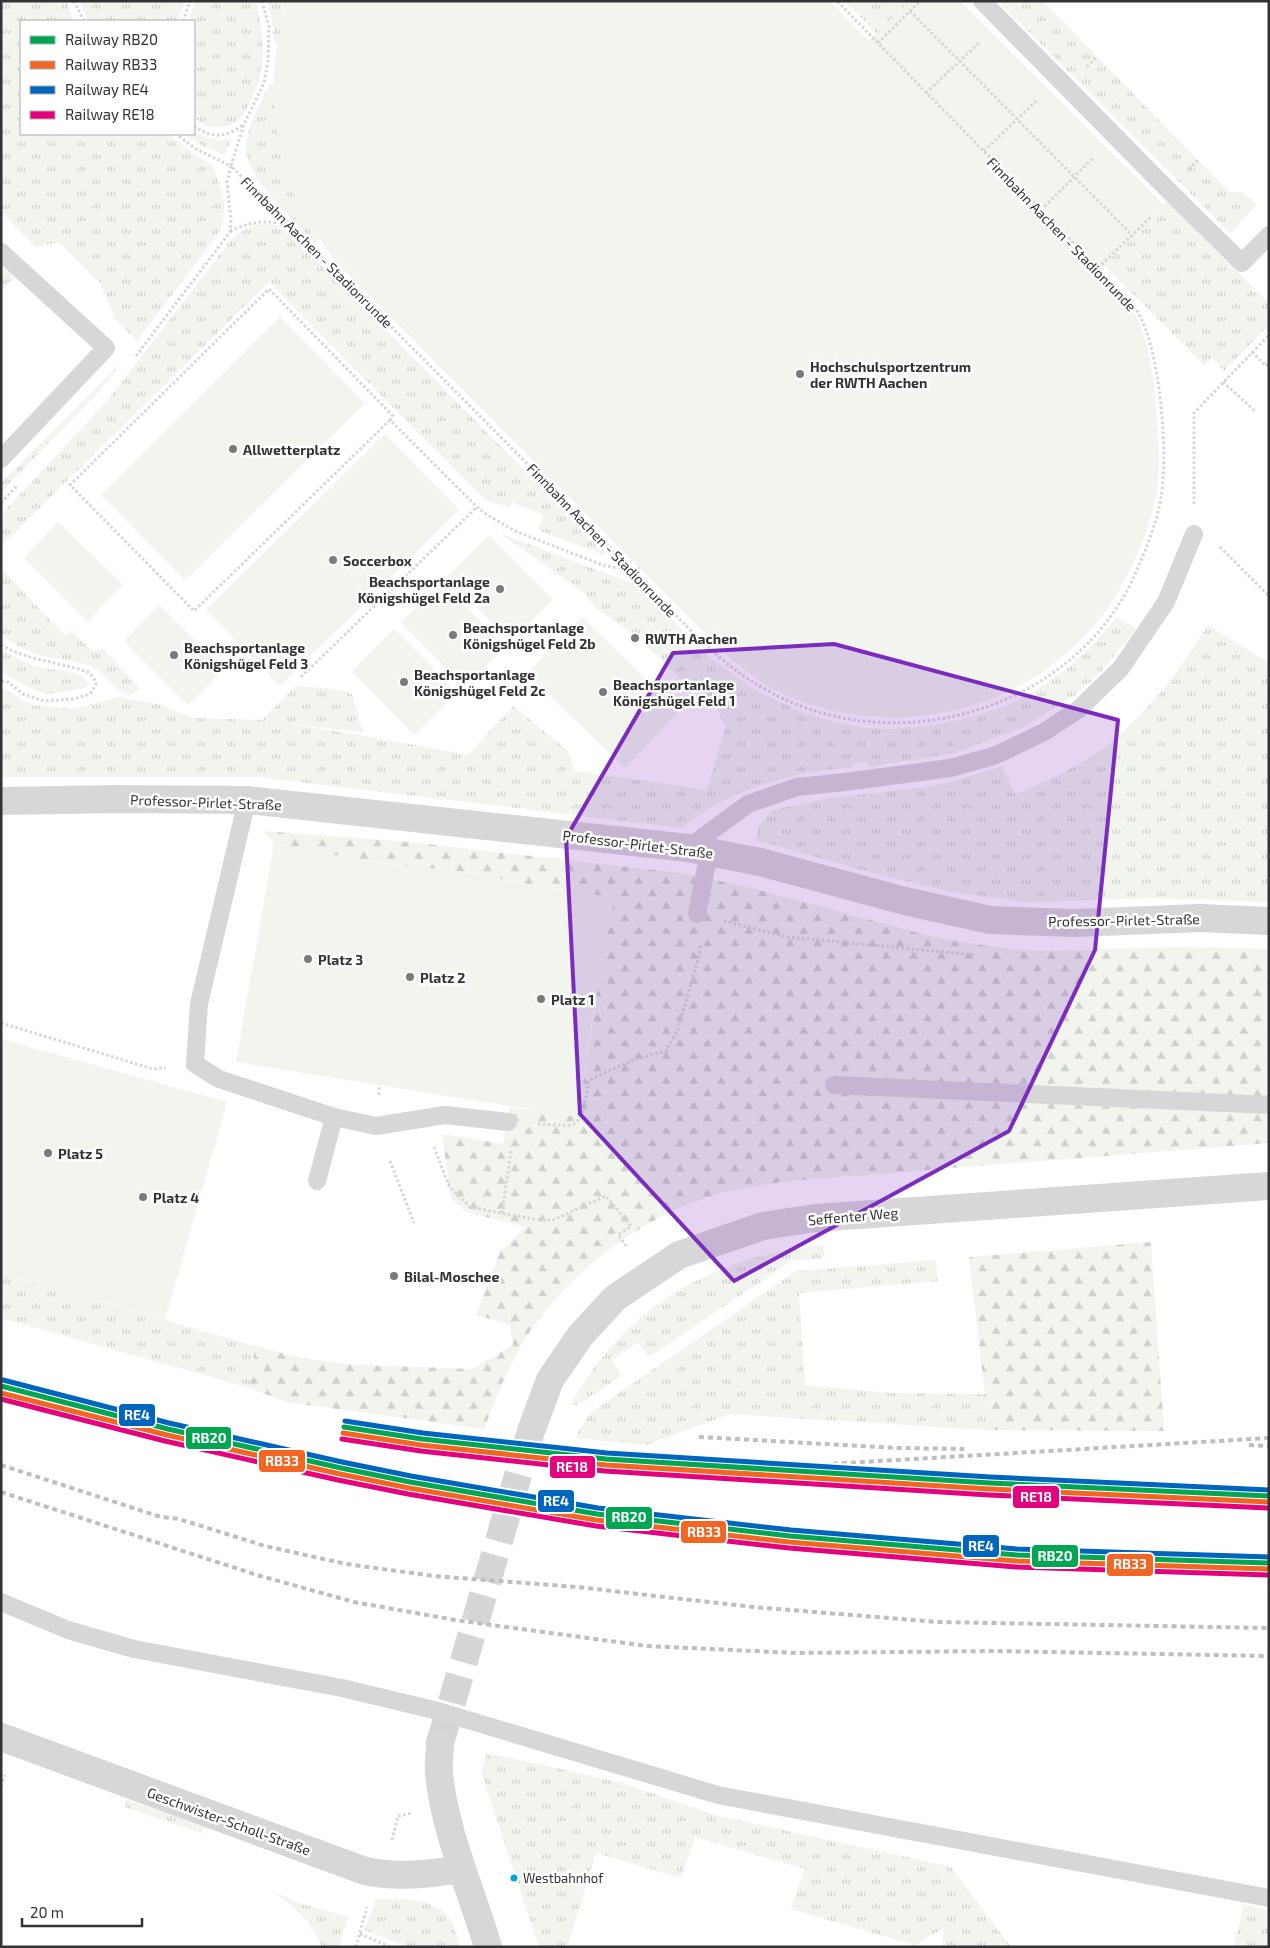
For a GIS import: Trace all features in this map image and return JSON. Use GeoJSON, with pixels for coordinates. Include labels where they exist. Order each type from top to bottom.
{"type":"FeatureCollection","features":[{"type":"Feature","properties":{"kind":"street","name":"Professor-Pirlet-Straße"},"geometry":{"type":"LineString","coordinates":[[1,801],[116,799],[247,800],[698,850],[760,862],[905,901],[990,920],[1075,924],[1200,918],[1269,921]]}},
{"type":"Feature","properties":{"kind":"street","name":"Seffenter Weg"},"geometry":{"type":"LineString","coordinates":[[532,1431],[550,1380],[580,1336],[615,1298],[680,1255],[712,1242],[763,1226],[816,1218],[1269,1186]]}},
{"type":"Feature","properties":{"kind":"street","name":"Geschwister-Scholl-Straße"},"geometry":{"type":"LineString","coordinates":[[1,1736],[365,1871],[378,1874],[426,1875],[462,1869]]}},
{"type":"Feature","properties":{"kind":"street"},"geometry":{"type":"LineString","coordinates":[[440,1743],[439,1771],[444,1808],[452,1841],[488,1947]]}},
{"type":"Feature","properties":{"kind":"lane"},"geometry":{"type":"LineString","coordinates":[[982,1],[1242,263],[1269,236]]}},
{"type":"Feature","properties":{"kind":"lane"},"geometry":{"type":"LineString","coordinates":[[1,252],[106,348],[1,459]]}},
{"type":"Feature","properties":{"kind":"lane"},"geometry":{"type":"LineString","coordinates":[[696,914],[698,850],[748,804],[797,787],[950,768],[994,756],[1044,732],[1079,709],[1121,668],[1166,602],[1194,528]]}},
{"type":"Feature","properties":{"kind":"lane"},"geometry":{"type":"LineString","coordinates":[[247,800],[200,1004],[195,1064],[219,1079],[334,1117],[376,1126],[445,1115],[508,1122]]}},
{"type":"Feature","properties":{"kind":"lane"},"geometry":{"type":"LineString","coordinates":[[834,1085],[1269,1105]]}},
{"type":"Feature","properties":{"kind":"lane"},"geometry":{"type":"LineString","coordinates":[[317,1181],[334,1117]]}},
{"type":"Feature","properties":{"kind":"lane"},"geometry":{"type":"LineString","coordinates":[[1,1602],[68,1630],[134,1648],[342,1688],[438,1710],[718,1795],[1269,1898]]}},
{"type":"Feature","properties":{"kind":"path"},"geometry":{"type":"LineString","coordinates":[[74,1],[84,20]]}},
{"type":"Feature","properties":{"kind":"path"},"geometry":{"type":"LineString","coordinates":[[183,20],[190,1]]}},
{"type":"Feature","properties":{"kind":"path","name":"Finnbahn Aachen - Stadionrunde"},"geometry":{"type":"LineString","coordinates":[[262,1],[269,27],[268,61],[264,83],[244,124],[231,166],[714,654],[746,678],[775,695],[836,716],[865,722],[892,723],[947,718],[986,708],[1034,686],[1058,669],[1089,642],[1115,610],[1144,555],[1160,500],[1164,473],[1158,385],[1146,330],[1133,304],[836,1]]}},
{"type":"Feature","properties":{"kind":"path"},"geometry":{"type":"LineString","coordinates":[[878,43],[920,1]]}},
{"type":"Feature","properties":{"kind":"path"},"geometry":{"type":"LineString","coordinates":[[910,11],[1132,235]]}},
{"type":"Feature","properties":{"kind":"path"},"geometry":{"type":"LineString","coordinates":[[926,93],[984,38]]}},
{"type":"Feature","properties":{"kind":"path"},"geometry":{"type":"LineString","coordinates":[[984,151],[1042,95]]}},
{"type":"Feature","properties":{"kind":"path"},"geometry":{"type":"LineString","coordinates":[[195,127],[204,133],[218,136],[232,133],[244,124]]}},
{"type":"Feature","properties":{"kind":"path"},"geometry":{"type":"LineString","coordinates":[[177,135],[196,149],[231,166]]}},
{"type":"Feature","properties":{"kind":"path"},"geometry":{"type":"LineString","coordinates":[[1040,210],[1099,152]]}},
{"type":"Feature","properties":{"kind":"path"},"geometry":{"type":"LineString","coordinates":[[1098,268],[1157,211]]}},
{"type":"Feature","properties":{"kind":"path"},"geometry":{"type":"LineString","coordinates":[[230,232],[247,224],[261,222],[275,221],[292,226]]}},
{"type":"Feature","properties":{"kind":"path"},"geometry":{"type":"LineString","coordinates":[[269,290],[393,416],[390,420],[194,610],[70,485],[269,290]]}},
{"type":"Feature","properties":{"kind":"path"},"geometry":{"type":"LineString","coordinates":[[1269,335],[1194,413],[1194,528],[1269,596]]}},
{"type":"Feature","properties":{"kind":"path"},"geometry":{"type":"LineString","coordinates":[[1252,352],[1266,366],[1269,363]]}},
{"type":"Feature","properties":{"kind":"path"},"geometry":{"type":"LineString","coordinates":[[1223,382],[1255,411]]}},
{"type":"Feature","properties":{"kind":"path"},"geometry":{"type":"LineString","coordinates":[[390,420],[477,507],[515,531],[604,566],[632,570],[640,568]]}},
{"type":"Feature","properties":{"kind":"path"},"geometry":{"type":"LineString","coordinates":[[301,677],[477,507]]}},
{"type":"Feature","properties":{"kind":"path"},"geometry":{"type":"LineString","coordinates":[[1,645],[15,653],[88,672],[94,678],[96,684],[92,692],[87,695],[73,699],[44,701],[24,694],[8,682],[1,681]]}},
{"type":"Feature","properties":{"kind":"path"},"geometry":{"type":"LineString","coordinates":[[508,1122],[571,1125],[581,1116],[589,1080],[633,1060],[666,1051],[678,1029],[700,952],[696,914],[787,937],[976,955]]}},
{"type":"Feature","properties":{"kind":"path"},"geometry":{"type":"LineString","coordinates":[[1,1023],[153,1069],[195,1064]]}},
{"type":"Feature","properties":{"kind":"path"},"geometry":{"type":"LineString","coordinates":[[502,1213],[512,1143]]}},
{"type":"Feature","properties":{"kind":"path"},"geometry":{"type":"LineString","coordinates":[[434,1146],[449,1186],[470,1207],[533,1219],[553,1220],[606,1196],[631,1226],[622,1232]]}},
{"type":"Feature","properties":{"kind":"path"},"geometry":{"type":"LineString","coordinates":[[390,1162],[414,1223]]}},
{"type":"Feature","properties":{"kind":"path"},"geometry":{"type":"LineString","coordinates":[[1,1786],[5,1774]]}},
{"type":"Feature","properties":{"kind":"path"},"geometry":{"type":"LineString","coordinates":[[378,1874],[393,1838],[398,1816],[444,1808]]}},
{"type":"Feature","properties":{"kind":"path"},"geometry":{"type":"LineString","coordinates":[[356,1947],[365,1916]]}},
{"type":"Feature","properties":{"kind":"path"},"geometry":{"type":"LineString","coordinates":[[360,1934],[390,1947]]}},
{"type":"Feature","properties":{"kind":"highlighted area"},"geometry":{"type":"Polygon","coordinates":[[[834,644],[1118,720],[1095,950],[1009,1131],[734,1281],[580,1114],[566,838],[673,653],[834,644]]]}},
{"type":"Feature","properties":{"kind":"green space"},"geometry":{"type":"Polygon","coordinates":[[[1,1],[66,1],[74,20],[20,20],[20,135],[168,135],[213,167],[224,204],[223,225],[216,237],[137,341],[116,320],[100,283],[59,242],[36,247],[1,212],[1,1]]]}},
{"type":"Feature","properties":{"kind":"green space"},"geometry":{"type":"Polygon","coordinates":[[[79,1],[184,1],[178,20],[88,20],[79,1]]]}},
{"type":"Feature","properties":{"kind":"green space"},"geometry":{"type":"Polygon","coordinates":[[[195,1],[256,1],[263,40],[260,76],[245,112],[239,120],[231,125],[208,126],[195,116],[195,20],[189,20],[195,1]]]}},
{"type":"Feature","properties":{"kind":"green space"},"geometry":{"type":"Polygon","coordinates":[[[267,1],[290,1],[285,12],[277,45],[274,40],[272,20],[267,1]]]}},
{"type":"Feature","properties":{"kind":"green space","name":"Hochschulsportzentrum der RWTH Aachen"},"geometry":{"type":"Polygon","coordinates":[[[290,1],[830,1],[869,41],[910,1],[960,1],[1163,204],[1167,202],[1104,265],[1099,274],[1118,292],[1140,324],[1148,351],[1153,380],[1158,439],[1159,465],[1155,500],[1139,551],[1113,600],[1092,627],[1069,651],[1044,671],[1015,688],[985,701],[952,710],[900,717],[844,713],[789,697],[759,680],[722,651],[337,263],[309,223],[291,185],[283,160],[274,106],[276,52],[281,26],[290,1]]]}},
{"type":"Feature","properties":{"kind":"green space"},"geometry":{"type":"Polygon","coordinates":[[[845,1],[910,1],[877,34],[845,1]]]}},
{"type":"Feature","properties":{"kind":"green space"},"geometry":{"type":"Polygon","coordinates":[[[998,1],[1043,1],[1229,192],[1242,192],[1257,205],[1230,233],[998,1]]]}},
{"type":"Feature","properties":{"kind":"green space"},"geometry":{"type":"Polygon","coordinates":[[[270,84],[274,84],[281,146],[291,182],[319,239],[316,243],[274,199],[254,172],[248,160],[246,149],[249,132],[270,84]]]}},
{"type":"Feature","properties":{"kind":"green space"},"geometry":{"type":"Polygon","coordinates":[[[195,132],[211,139],[231,139],[225,155],[203,146],[186,135],[195,135],[195,132]]]}},
{"type":"Feature","properties":{"kind":"green space"},"geometry":{"type":"Polygon","coordinates":[[[1167,202],[1269,303],[1269,325],[1224,371],[1211,358],[1204,365],[1104,265],[1167,202]]]}},
{"type":"Feature","properties":{"kind":"green space"},"geometry":{"type":"Polygon","coordinates":[[[266,224],[277,226],[305,248],[606,553],[603,555],[538,530],[544,515],[512,502],[509,507],[485,500],[269,282],[1,546],[1,515],[108,400],[234,236],[253,225],[266,224]]]}},
{"type":"Feature","properties":{"kind":"green space"},"geometry":{"type":"Polygon","coordinates":[[[1,265],[14,277],[1,291],[1,265]]]}},
{"type":"Feature","properties":{"kind":"green space","name":"Allwetterplatz"},"geometry":{"type":"Polygon","coordinates":[[[280,317],[365,403],[185,580],[101,495],[280,317]]]}},
{"type":"Feature","properties":{"kind":"green space"},"geometry":{"type":"Polygon","coordinates":[[[122,362],[103,387],[1,492],[1,483],[122,362]]]}},
{"type":"Feature","properties":{"kind":"green space"},"geometry":{"type":"Polygon","coordinates":[[[385,434],[459,510],[280,686],[206,610],[385,434]]]}},
{"type":"Feature","properties":{"kind":"green space"},"geometry":{"type":"Polygon","coordinates":[[[58,522],[123,585],[88,621],[24,558],[58,522]]]}},
{"type":"Feature","properties":{"kind":"green space"},"geometry":{"type":"Polygon","coordinates":[[[499,533],[637,585],[708,656],[754,690],[802,712],[862,728],[893,729],[926,726],[956,721],[1007,706],[1038,689],[1066,669],[1088,650],[1117,617],[1136,629],[1099,674],[1075,695],[1023,727],[954,753],[868,767],[868,762],[852,764],[851,768],[806,773],[784,778],[740,793],[700,815],[682,828],[257,777],[1,777],[1,689],[9,691],[30,705],[75,709],[118,697],[157,704],[194,718],[262,720],[296,686],[337,689],[352,694],[363,732],[282,723],[468,755],[513,706],[568,751],[575,771],[707,790],[726,725],[721,719],[716,705],[680,679],[639,638],[597,609],[583,592],[499,533]]]}},
{"type":"Feature","properties":{"kind":"green space","name":"Beachsportanlage Königshügel Feld 2a"},"geometry":{"type":"Polygon","coordinates":[[[489,535],[553,600],[510,642],[447,577],[489,535]]]}},
{"type":"Feature","properties":{"kind":"green space"},"geometry":{"type":"Polygon","coordinates":[[[1,568],[65,636],[73,632],[93,652],[102,648],[140,689],[129,696],[113,686],[93,667],[37,654],[1,635],[1,568]]]}},
{"type":"Feature","properties":{"kind":"green space","name":"Beachsportanlage Königshügel Feld 2b"},"geometry":{"type":"Polygon","coordinates":[[[442,582],[505,647],[464,687],[401,622],[442,582]]]}},
{"type":"Feature","properties":{"kind":"green space","name":"Beachsportanlage Königshügel Feld 3"},"geometry":{"type":"Polygon","coordinates":[[[159,605],[224,669],[188,705],[124,641],[159,605]]]}},
{"type":"Feature","properties":{"kind":"green space","name":"Beachsportanlage Königshügel Feld 1"},"geometry":{"type":"Polygon","coordinates":[[[582,617],[679,711],[625,768],[527,674],[582,617]]]}},
{"type":"Feature","properties":{"kind":"green space"},"geometry":{"type":"Polygon","coordinates":[[[1208,625],[1269,663],[1269,902],[1152,898],[1025,902],[952,892],[858,869],[756,840],[759,825],[773,810],[823,799],[926,787],[954,781],[1002,766],[1015,794],[1051,778],[1077,765],[1110,743],[1125,730],[1176,673],[1208,625]]]}},
{"type":"Feature","properties":{"kind":"green space","name":"Beachsportanlage Königshügel Feld 2c"},"geometry":{"type":"Polygon","coordinates":[[[394,629],[457,692],[414,735],[352,671],[394,629]]]}},
{"type":"Feature","properties":{"kind":"green space"},"geometry":{"type":"Polygon","coordinates":[[[1,650],[38,667],[73,672],[85,679],[89,684],[85,688],[49,694],[36,691],[1,672],[1,650]]]}},
{"type":"Feature","properties":{"kind":"green space"},"geometry":{"type":"Polygon","coordinates":[[[263,831],[409,842],[680,873],[752,888],[937,938],[1009,949],[1044,951],[1177,947],[1269,949],[1269,1143],[789,1181],[724,1193],[698,1200],[663,1216],[618,1243],[577,1276],[542,1315],[527,1336],[503,1381],[484,1429],[286,1402],[250,1388],[255,1346],[302,1358],[342,1364],[472,1369],[513,1345],[509,1324],[476,1315],[500,1252],[526,1227],[466,1212],[451,1198],[442,1134],[503,1144],[510,1107],[578,1116],[603,955],[614,898],[504,880],[484,874],[378,863],[274,844],[263,831]]]}},
{"type":"Feature","properties":{"kind":"green space"},"geometry":{"type":"Polygon","coordinates":[[[274,844],[378,863],[484,874],[504,880],[614,898],[591,1024],[578,1117],[236,1062],[274,844]]]}},
{"type":"Feature","properties":{"kind":"green space"},"geometry":{"type":"Polygon","coordinates":[[[1,1039],[227,1102],[165,1320],[1,1273],[1,1039]]]}},
{"type":"Feature","properties":{"kind":"green space"},"geometry":{"type":"Polygon","coordinates":[[[1151,1242],[1164,1431],[987,1430],[985,1394],[969,1257],[1151,1242]]]}},
{"type":"Feature","properties":{"kind":"green space"},"geometry":{"type":"Polygon","coordinates":[[[823,1245],[825,1258],[791,1261],[649,1357],[638,1342],[612,1360],[621,1376],[576,1406],[571,1404],[593,1369],[618,1339],[646,1314],[676,1292],[709,1274],[745,1261],[783,1251],[823,1245]]]}},
{"type":"Feature","properties":{"kind":"green space"},"geometry":{"type":"Polygon","coordinates":[[[936,1260],[938,1281],[799,1293],[805,1385],[890,1393],[985,1394],[987,1430],[730,1414],[646,1445],[575,1438],[590,1413],[796,1271],[936,1260]]]}},
{"type":"Feature","properties":{"kind":"green space"},"geometry":{"type":"Polygon","coordinates":[[[1,1273],[255,1346],[250,1388],[1,1318],[1,1273]]]}},
{"type":"Feature","properties":{"kind":"green space"},"geometry":{"type":"Polygon","coordinates":[[[487,1753],[619,1782],[715,1815],[951,1867],[1011,1947],[942,1947],[944,1928],[914,1945],[791,1909],[805,1869],[695,1837],[681,1878],[596,1853],[567,1947],[539,1947],[481,1772],[487,1753]]]}},
{"type":"Feature","properties":{"kind":"green space"},"geometry":{"type":"Polygon","coordinates":[[[126,1799],[206,1827],[201,1833],[125,1807],[126,1799]]]}},
{"type":"Feature","properties":{"kind":"green space"},"geometry":{"type":"Polygon","coordinates":[[[268,1889],[299,1903],[348,1917],[339,1947],[322,1947],[307,1920],[285,1900],[268,1889]]]}},
{"type":"Feature","properties":{"kind":"green space"},"geometry":{"type":"Polygon","coordinates":[[[376,1899],[416,1901],[434,1906],[442,1911],[451,1921],[460,1947],[409,1947],[364,1930],[376,1899]]]}},
{"type":"Feature","properties":{"kind":"green space"},"geometry":{"type":"Polygon","coordinates":[[[1244,1905],[1269,1910],[1269,1947],[1233,1947],[1244,1905]]]}},
{"type":"Feature","properties":{"kind":"tunnel"},"geometry":{"type":"LineString","coordinates":[[440,1743],[531,1431]]}},
{"type":"Feature","properties":{"kind":"railway"},"geometry":{"type":"LineString","coordinates":[[699,1437],[898,1448],[964,1449]]}},
{"type":"Feature","properties":{"kind":"railway"},"geometry":{"type":"LineString","coordinates":[[644,1461],[812,1465],[1269,1438]]}},
{"type":"Feature","properties":{"kind":"railway"},"geometry":{"type":"LineString","coordinates":[[1249,1445],[1269,1446]]}},
{"type":"Feature","properties":{"kind":"railway"},"geometry":{"type":"LineString","coordinates":[[1,1465],[161,1517],[179,1519],[265,1546],[346,1564],[434,1576],[577,1587],[753,1607],[938,1622],[1269,1628]]}},
{"type":"Feature","properties":{"kind":"railway"},"geometry":{"type":"LineString","coordinates":[[1,1492],[257,1575],[354,1602],[455,1620],[647,1646],[796,1653],[993,1651],[1269,1656]]}},
{"type":"Feature","properties":{"kind":"rail line","name":"RE4"},"geometry":{"type":"LineString","coordinates":[[3,1380],[169,1423],[342,1462],[411,1476],[598,1508],[791,1530],[1017,1549],[1269,1557]]}},
{"type":"Feature","properties":{"kind":"rail line","name":"RB20"},"geometry":{"type":"LineString","coordinates":[[1,1386],[168,1429],[341,1468],[410,1482],[597,1514],[790,1536],[1017,1555],[1269,1563]]}},
{"type":"Feature","properties":{"kind":"rail line","name":"RB33"},"geometry":{"type":"LineString","coordinates":[[1,1393],[167,1435],[340,1474],[409,1488],[596,1520],[789,1542],[1016,1561],[1269,1569]]}},
{"type":"Feature","properties":{"kind":"rail line","name":"RE18"},"geometry":{"type":"LineString","coordinates":[[1,1399],[165,1441],[338,1480],[596,1526],[789,1548],[1016,1567],[1269,1575]]}},
{"type":"Feature","properties":{"kind":"rail line","name":"RE4"},"geometry":{"type":"LineString","coordinates":[[345,1421],[423,1433],[607,1453],[990,1477],[1269,1490]]}},
{"type":"Feature","properties":{"kind":"rail line","name":"RB20"},"geometry":{"type":"LineString","coordinates":[[344,1427],[422,1439],[606,1459],[990,1483],[1269,1496]]}},
{"type":"Feature","properties":{"kind":"rail line","name":"RB33"},"geometry":{"type":"LineString","coordinates":[[343,1433],[421,1445],[606,1465],[990,1489],[1269,1502]]}},
{"type":"Feature","properties":{"kind":"rail line","name":"RE18"},"geometry":{"type":"LineString","coordinates":[[342,1439],[421,1451],[605,1471],[989,1495],[1268,1508]]}},
{"type":"Feature","properties":{"kind":"place","name":"Hochschulsportzentrum der RWTH Aachen"},"geometry":{"type":"Point","coordinates":[800,374]}},
{"type":"Feature","properties":{"kind":"place","name":"Allwetterplatz"},"geometry":{"type":"Point","coordinates":[233,449]}},
{"type":"Feature","properties":{"kind":"place","name":"Soccerbox"},"geometry":{"type":"Point","coordinates":[333,560]}},
{"type":"Feature","properties":{"kind":"place","name":"Beachsportanlage Königshügel Feld 2a"},"geometry":{"type":"Point","coordinates":[500,589]}},
{"type":"Feature","properties":{"kind":"place","name":"Beachsportanlage Königshügel Feld 2b"},"geometry":{"type":"Point","coordinates":[453,635]}},
{"type":"Feature","properties":{"kind":"place","name":"RWTH Aachen"},"geometry":{"type":"Point","coordinates":[635,638]}},
{"type":"Feature","properties":{"kind":"place","name":"Beachsportanlage Königshügel Feld 3"},"geometry":{"type":"Point","coordinates":[174,655]}},
{"type":"Feature","properties":{"kind":"place","name":"Beachsportanlage Königshügel Feld 2c"},"geometry":{"type":"Point","coordinates":[404,682]}},
{"type":"Feature","properties":{"kind":"place","name":"Beachsportanlage Königshügel Feld 1"},"geometry":{"type":"Point","coordinates":[603,692]}},
{"type":"Feature","properties":{"kind":"place","name":"Platz 3"},"geometry":{"type":"Point","coordinates":[308,959]}},
{"type":"Feature","properties":{"kind":"place","name":"Platz 2"},"geometry":{"type":"Point","coordinates":[410,977]}},
{"type":"Feature","properties":{"kind":"place","name":"Platz 1"},"geometry":{"type":"Point","coordinates":[541,999]}},
{"type":"Feature","properties":{"kind":"place","name":"Platz 5"},"geometry":{"type":"Point","coordinates":[48,1153]}},
{"type":"Feature","properties":{"kind":"place","name":"Platz 4"},"geometry":{"type":"Point","coordinates":[143,1197]}},
{"type":"Feature","properties":{"kind":"place","name":"Bilal-Moschee"},"geometry":{"type":"Point","coordinates":[394,1276]}},
{"type":"Feature","properties":{"kind":"place","name":"Westbahnhof"},"geometry":{"type":"Point","coordinates":[514,1878]}}]}
